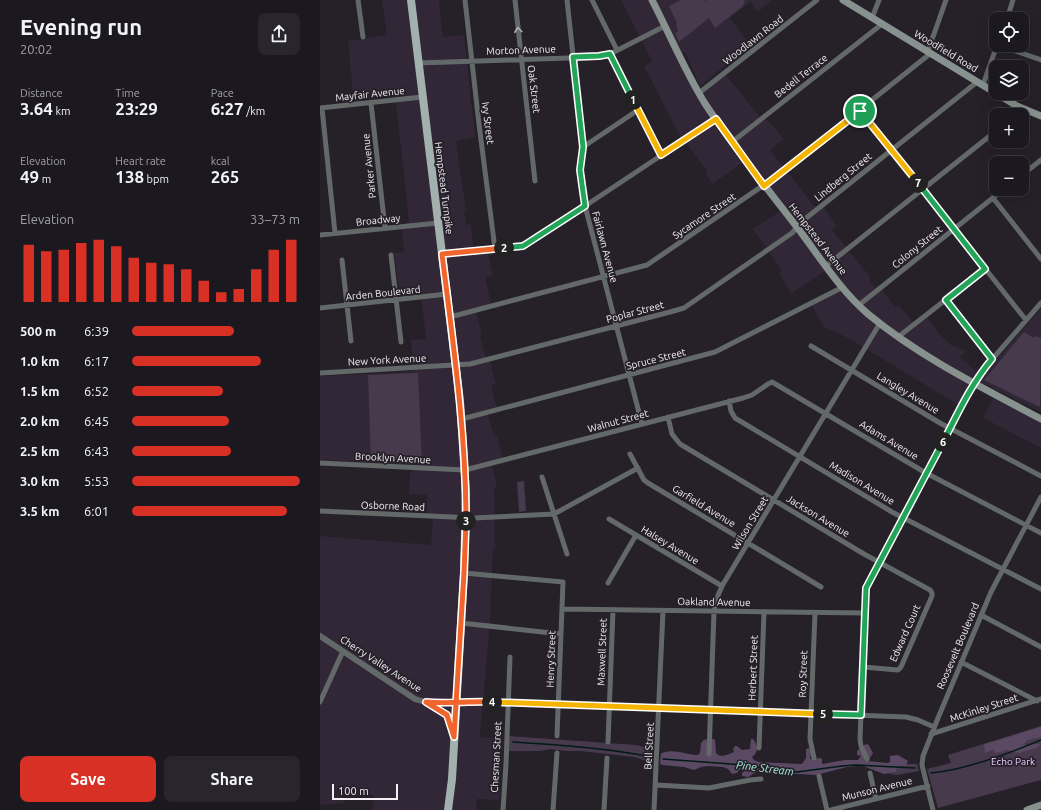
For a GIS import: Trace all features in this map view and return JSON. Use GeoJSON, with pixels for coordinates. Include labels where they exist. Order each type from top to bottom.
{"type":"FeatureCollection","features":[{"type":"Feature","properties":{"kind":"main road","name":"Hempstead Turnpike"},"geometry":{"type":"LineString","coordinates":[[411,0],[456,365],[462,419],[465,470],[466,518],[464,573],[452,779],[448,810]]}},
{"type":"Feature","properties":{"kind":"main road","name":"Hempstead Avenue"},"geometry":{"type":"LineString","coordinates":[[652,0],[699,93],[716,119],[764,186],[826,266],[859,305],[912,347],[974,383],[1041,418]]}},
{"type":"Feature","properties":{"kind":"main road","name":"Woodfield Road"},"geometry":{"type":"LineString","coordinates":[[843,0],[1021,108]]}},
{"type":"Feature","properties":{"kind":"main road","name":"Woodfield Road"},"geometry":{"type":"LineString","coordinates":[[1029,111],[1041,116]]}},
{"type":"Feature","properties":{"kind":"main road"},"geometry":{"type":"LineString","coordinates":[[1027,810],[1041,806]]}},
{"type":"Feature","properties":{"kind":"street"},"geometry":{"type":"LineString","coordinates":[[358,0],[363,37]]}},
{"type":"Feature","properties":{"kind":"street","name":"Ivy Street"},"geometry":{"type":"LineString","coordinates":[[465,0],[495,249]]}},
{"type":"Feature","properties":{"kind":"street","name":"Oak Street"},"geometry":{"type":"LineString","coordinates":[[515,0],[535,181]]}},
{"type":"Feature","properties":{"kind":"street","name":"Fairlawn Avenue"},"geometry":{"type":"LineString","coordinates":[[566,0],[583,147],[580,170],[585,206],[642,424]]}},
{"type":"Feature","properties":{"kind":"street"},"geometry":{"type":"LineString","coordinates":[[592,0],[618,50]]}},
{"type":"Feature","properties":{"kind":"street","name":"Woodlawn Road"},"geometry":{"type":"LineString","coordinates":[[699,93],[817,0]]}},
{"type":"Feature","properties":{"kind":"street"},"geometry":{"type":"LineString","coordinates":[[872,18],[879,0]]}},
{"type":"Feature","properties":{"kind":"street"},"geometry":{"type":"LineString","coordinates":[[929,52],[946,0]]}},
{"type":"Feature","properties":{"kind":"street"},"geometry":{"type":"LineString","coordinates":[[1009,12],[1013,0]]}},
{"type":"Feature","properties":{"kind":"street","name":"Bedell Terrace"},"geometry":{"type":"LineString","coordinates":[[732,142],[882,24]]}},
{"type":"Feature","properties":{"kind":"street","name":"Morton Avenue"},"geometry":{"type":"LineString","coordinates":[[418,63],[599,56],[610,54],[665,26]]}},
{"type":"Feature","properties":{"kind":"street","name":"Sycamore Street"},"geometry":{"type":"LineString","coordinates":[[450,317],[647,265],[764,186],[860,111],[929,52]]}},
{"type":"Feature","properties":{"kind":"street"},"geometry":{"type":"LineString","coordinates":[[980,84],[995,52]]}},
{"type":"Feature","properties":{"kind":"street"},"geometry":{"type":"LineString","coordinates":[[1018,52],[1041,60]]}},
{"type":"Feature","properties":{"kind":"street"},"geometry":{"type":"LineString","coordinates":[[610,54],[661,155]]}},
{"type":"Feature","properties":{"kind":"street","name":"Lindberg Street"},"geometry":{"type":"LineString","coordinates":[[798,228],[805,219],[891,150],[980,84]]}},
{"type":"Feature","properties":{"kind":"street","name":"Mayfair Avenue"},"geometry":{"type":"LineString","coordinates":[[321,108],[422,97]]}},
{"type":"Feature","properties":{"kind":"street","name":"Parker Avenue"},"geometry":{"type":"LineString","coordinates":[[372,103],[385,228]]}},
{"type":"Feature","properties":{"kind":"street"},"geometry":{"type":"LineString","coordinates":[[321,108],[335,233]]}},
{"type":"Feature","properties":{"kind":"street"},"geometry":{"type":"LineString","coordinates":[[583,147],[638,110]]}},
{"type":"Feature","properties":{"kind":"street"},"geometry":{"type":"LineString","coordinates":[[860,111],[1026,320]]}},
{"type":"Feature","properties":{"kind":"street"},"geometry":{"type":"LineString","coordinates":[[442,254],[523,246],[716,119]]}},
{"type":"Feature","properties":{"kind":"street"},"geometry":{"type":"LineString","coordinates":[[826,266],[989,137]]}},
{"type":"Feature","properties":{"kind":"street"},"geometry":{"type":"LineString","coordinates":[[1029,169],[1041,160]]}},
{"type":"Feature","properties":{"kind":"street","name":"Colony Street"},"geometry":{"type":"LineString","coordinates":[[859,305],[995,196]]}},
{"type":"Feature","properties":{"kind":"street"},"geometry":{"type":"LineString","coordinates":[[993,198],[1041,258]]}},
{"type":"Feature","properties":{"kind":"street","name":"Broadway"},"geometry":{"type":"LineString","coordinates":[[320,235],[438,222]]}},
{"type":"Feature","properties":{"kind":"street","name":"Poplar Street"},"geometry":{"type":"LineString","coordinates":[[456,365],[470,364],[684,308],[798,228]]}},
{"type":"Feature","properties":{"kind":"street"},"geometry":{"type":"LineString","coordinates":[[391,255],[401,342]]}},
{"type":"Feature","properties":{"kind":"street"},"geometry":{"type":"LineString","coordinates":[[342,260],[350,341]]}},
{"type":"Feature","properties":{"kind":"street"},"geometry":{"type":"LineString","coordinates":[[898,337],[985,269]]}},
{"type":"Feature","properties":{"kind":"street","name":"Spruce Street"},"geometry":{"type":"LineString","coordinates":[[462,419],[715,352],[843,287]]}},
{"type":"Feature","properties":{"kind":"street","name":"Arden Boulevard"},"geometry":{"type":"LineString","coordinates":[[320,308],[447,294]]}},
{"type":"Feature","properties":{"kind":"street"},"geometry":{"type":"LineString","coordinates":[[946,300],[992,359]]}},
{"type":"Feature","properties":{"kind":"street"},"geometry":{"type":"LineString","coordinates":[[867,759],[860,746],[866,588],[974,383],[992,359],[1041,303]]}},
{"type":"Feature","properties":{"kind":"street","name":"Wilson Street"},"geometry":{"type":"LineString","coordinates":[[709,754],[714,612],[717,598],[722,586],[880,323]]}},
{"type":"Feature","properties":{"kind":"street","name":"Langley Avenue"},"geometry":{"type":"LineString","coordinates":[[811,346],[950,428],[1041,476]]}},
{"type":"Feature","properties":{"kind":"street","name":"New York Avenue"},"geometry":{"type":"LineString","coordinates":[[320,373],[456,365]]}},
{"type":"Feature","properties":{"kind":"street","name":"Adams Avenue"},"geometry":{"type":"LineString","coordinates":[[772,382],[926,473],[1041,533]]}},
{"type":"Feature","properties":{"kind":"street","name":"Walnut Street"},"geometry":{"type":"LineString","coordinates":[[465,470],[752,395],[772,382]]}},
{"type":"Feature","properties":{"kind":"street","name":"Madison Avenue"},"geometry":{"type":"LineString","coordinates":[[729,401],[731,411],[735,418],[903,517],[1041,589]]}},
{"type":"Feature","properties":{"kind":"street","name":"Jackson Avenue"},"geometry":{"type":"LineString","coordinates":[[668,417],[672,434],[680,444],[880,562],[918,582],[932,593]]}},
{"type":"Feature","properties":{"kind":"street","name":"Garfield Avenue"},"geometry":{"type":"LineString","coordinates":[[630,454],[648,483],[821,587]]}},
{"type":"Feature","properties":{"kind":"street","name":"Brooklyn Avenue"},"geometry":{"type":"LineString","coordinates":[[320,463],[465,470]]}},
{"type":"Feature","properties":{"kind":"street"},"geometry":{"type":"LineString","coordinates":[[554,514],[638,468]]}},
{"type":"Feature","properties":{"kind":"street"},"geometry":{"type":"LineString","coordinates":[[542,477],[567,554]]}},
{"type":"Feature","properties":{"kind":"street","name":"Roosevelt Boulevard"},"geometry":{"type":"LineString","coordinates":[[933,810],[922,762],[934,727],[981,615],[1041,497]]}},
{"type":"Feature","properties":{"kind":"street","name":"Osborne Road"},"geometry":{"type":"LineString","coordinates":[[320,511],[466,518],[554,514]]}},
{"type":"Feature","properties":{"kind":"street","name":"Halsey Avenue"},"geometry":{"type":"LineString","coordinates":[[609,519],[722,586]]}},
{"type":"Feature","properties":{"kind":"street"},"geometry":{"type":"LineString","coordinates":[[608,583],[636,535]]}},
{"type":"Feature","properties":{"kind":"street","name":"Henry Street"},"geometry":{"type":"LineString","coordinates":[[464,573],[563,582],[557,736]]}},
{"type":"Feature","properties":{"kind":"street","name":"Edward Court"},"geometry":{"type":"LineString","coordinates":[[863,667],[898,670],[901,667],[932,593]]}},
{"type":"Feature","properties":{"kind":"street","name":"Oakland Avenue"},"geometry":{"type":"LineString","coordinates":[[562,609],[865,614]]}},
{"type":"Feature","properties":{"kind":"street","name":"Maxwell Street"},"geometry":{"type":"LineString","coordinates":[[608,742],[613,610]]}},
{"type":"Feature","properties":{"kind":"street","name":"Bell Street"},"geometry":{"type":"LineString","coordinates":[[654,810],[660,708],[663,611]]}},
{"type":"Feature","properties":{"kind":"street","name":"Herbert Street"},"geometry":{"type":"LineString","coordinates":[[759,748],[764,612]]}},
{"type":"Feature","properties":{"kind":"street","name":"Roy Street"},"geometry":{"type":"LineString","coordinates":[[814,758],[810,739],[815,613]]}},
{"type":"Feature","properties":{"kind":"street"},"geometry":{"type":"LineString","coordinates":[[981,615],[1041,647]]}},
{"type":"Feature","properties":{"kind":"street"},"geometry":{"type":"LineString","coordinates":[[461,623],[561,634]]}},
{"type":"Feature","properties":{"kind":"street","name":"Cherry Valley Avenue"},"geometry":{"type":"LineString","coordinates":[[320,636],[408,695],[426,702],[457,702]]}},
{"type":"Feature","properties":{"kind":"street"},"geometry":{"type":"LineString","coordinates":[[320,702],[343,651]]}},
{"type":"Feature","properties":{"kind":"street","name":"Chesman Street"},"geometry":{"type":"LineString","coordinates":[[502,810],[510,657]]}},
{"type":"Feature","properties":{"kind":"street"},"geometry":{"type":"LineString","coordinates":[[961,662],[1039,700]]}},
{"type":"Feature","properties":{"kind":"street","name":"McKinley Street"},"geometry":{"type":"LineString","coordinates":[[932,734],[1039,700]]}},
{"type":"Feature","properties":{"kind":"street"},"geometry":{"type":"LineString","coordinates":[[426,702],[447,715],[454,737]]}},
{"type":"Feature","properties":{"kind":"street"},"geometry":{"type":"LineString","coordinates":[[457,702],[508,702],[906,717],[918,720],[934,727]]}},
{"type":"Feature","properties":{"kind":"street"},"geometry":{"type":"LineString","coordinates":[[553,810],[557,753]]}},
{"type":"Feature","properties":{"kind":"street"},"geometry":{"type":"LineString","coordinates":[[604,810],[607,758]]}},
{"type":"Feature","properties":{"kind":"street"},"geometry":{"type":"LineString","coordinates":[[870,773],[876,799]]}},
{"type":"Feature","properties":{"kind":"street"},"geometry":{"type":"LineString","coordinates":[[819,776],[827,810]]}},
{"type":"Feature","properties":{"kind":"street"},"geometry":{"type":"LineString","coordinates":[[656,785],[709,788],[761,779]]}},
{"type":"Feature","properties":{"kind":"street","name":"Munson Avenue"},"geometry":{"type":"LineString","coordinates":[[831,810],[928,786]]}},
{"type":"Feature","properties":{"kind":"shaded area"},"geometry":{"type":"Polygon","coordinates":[[[382,0],[439,0],[443,37],[464,35],[475,137],[456,141],[466,211],[464,211],[466,225],[471,224],[474,250],[487,249],[493,275],[485,277],[492,306],[476,310],[482,335],[480,336],[486,359],[489,359],[496,384],[491,385],[497,409],[487,412],[494,436],[497,435],[503,459],[491,463],[497,487],[494,488],[495,549],[493,549],[490,621],[480,737],[503,739],[499,800],[477,799],[476,810],[373,810],[373,795],[343,796],[344,803],[320,805],[320,536],[431,545],[433,516],[427,516],[427,495],[409,494],[410,473],[422,465],[320,460],[320,376],[413,372],[411,340],[426,339],[421,295],[400,296],[394,253],[404,252],[402,230],[409,220],[395,94],[354,102],[348,41],[387,35],[382,0]]]}},
{"type":"Feature","properties":{"kind":"shaded area"},"geometry":{"type":"Polygon","coordinates":[[[621,0],[772,0],[758,12],[750,2],[730,18],[750,45],[700,86],[685,52],[681,55],[698,93],[724,73],[761,118],[764,116],[784,139],[770,150],[815,207],[821,203],[837,226],[832,230],[871,278],[869,280],[876,289],[880,287],[895,307],[899,305],[914,324],[925,315],[941,336],[953,347],[955,346],[966,351],[960,357],[979,374],[960,406],[848,338],[824,327],[811,304],[843,288],[828,269],[791,294],[779,273],[782,271],[753,229],[782,210],[745,161],[712,184],[705,173],[707,171],[685,141],[683,142],[644,66],[652,61],[621,0]]]}},
{"type":"Feature","properties":{"kind":"shaded area"},"geometry":{"type":"Polygon","coordinates":[[[1041,308],[1041,412],[978,381],[1041,308]]]}},
{"type":"Feature","properties":{"kind":"shaded area"},"geometry":{"type":"Polygon","coordinates":[[[995,395],[1041,420],[1041,448],[983,418],[995,395]]]}},
{"type":"Feature","properties":{"kind":"shaded area"},"geometry":{"type":"Polygon","coordinates":[[[1041,727],[1041,737],[1028,740],[1022,745],[1041,744],[1036,748],[1019,753],[1007,750],[995,753],[993,749],[985,753],[985,744],[1041,727]]]}},
{"type":"Feature","properties":{"kind":"shaded area"},"geometry":{"type":"Polygon","coordinates":[[[711,738],[715,740],[716,753],[720,756],[734,752],[733,749],[735,746],[742,750],[750,749],[751,739],[753,739],[756,744],[757,751],[752,757],[754,760],[759,762],[802,764],[806,758],[806,749],[809,748],[811,754],[810,759],[820,758],[822,759],[822,764],[845,760],[858,760],[861,756],[857,755],[857,751],[864,745],[868,744],[873,753],[868,761],[887,763],[890,762],[890,756],[898,755],[908,761],[906,766],[898,766],[896,772],[884,774],[863,766],[858,766],[847,767],[816,775],[777,773],[764,770],[758,771],[748,777],[742,776],[742,773],[747,769],[739,770],[737,773],[732,774],[728,769],[723,767],[708,766],[694,770],[684,767],[662,765],[660,763],[661,754],[668,751],[698,755],[700,753],[701,743],[704,740],[711,738]]]}},
{"type":"Feature","properties":{"kind":"green space"},"geometry":{"type":"Polygon","coordinates":[[[681,0],[745,0],[743,6],[715,28],[709,18],[679,42],[675,33],[678,31],[677,23],[669,6],[681,0]]]}},
{"type":"Feature","properties":{"kind":"green space"},"geometry":{"type":"Polygon","coordinates":[[[1024,332],[1034,338],[1035,336],[1041,338],[1040,407],[984,380],[1024,332]]]}},
{"type":"Feature","properties":{"kind":"green space"},"geometry":{"type":"Polygon","coordinates":[[[418,373],[422,464],[371,461],[368,375],[418,373]]]}},
{"type":"Feature","properties":{"kind":"green space"},"geometry":{"type":"Polygon","coordinates":[[[524,481],[526,511],[519,512],[517,482],[524,481]]]}},
{"type":"Feature","properties":{"kind":"green space","name":"Echo Park"},"geometry":{"type":"Polygon","coordinates":[[[1041,726],[1041,780],[938,808],[927,769],[951,763],[948,755],[1041,726]]]}},
{"type":"Feature","properties":{"kind":"green space"},"geometry":{"type":"Polygon","coordinates":[[[508,736],[636,745],[649,749],[654,760],[647,761],[634,757],[550,749],[540,751],[507,751],[508,736]]]}},
{"type":"Feature","properties":{"kind":"green space"},"geometry":{"type":"Polygon","coordinates":[[[917,764],[919,771],[897,775],[888,774],[896,772],[898,766],[917,764]]]}},
{"type":"Feature","properties":{"kind":"waterway","name":"Pine Stream"},"geometry":{"type":"LineString","coordinates":[[931,773],[972,765],[1041,740]]}},
{"type":"Feature","properties":{"kind":"waterway","name":"Pine Stream"},"geometry":{"type":"LineString","coordinates":[[513,742],[600,749],[652,757]]}},
{"type":"Feature","properties":{"kind":"waterway","name":"Pine Stream"},"geometry":{"type":"LineString","coordinates":[[663,759],[744,765],[797,772],[856,765],[915,768]]}},
{"type":"Feature","properties":{"kind":"route"},"geometry":{"type":"LineString","coordinates":[[860,111],[764,186],[716,119],[661,155],[610,54],[573,57],[583,147],[580,170],[585,206],[523,246],[442,254],[462,419],[466,493],[466,538],[457,702],[454,737],[447,715],[426,702],[436,703],[457,702],[480,701],[861,715],[864,671],[866,588],[969,391],[992,359],[946,300],[985,269],[860,111]]}}]}
